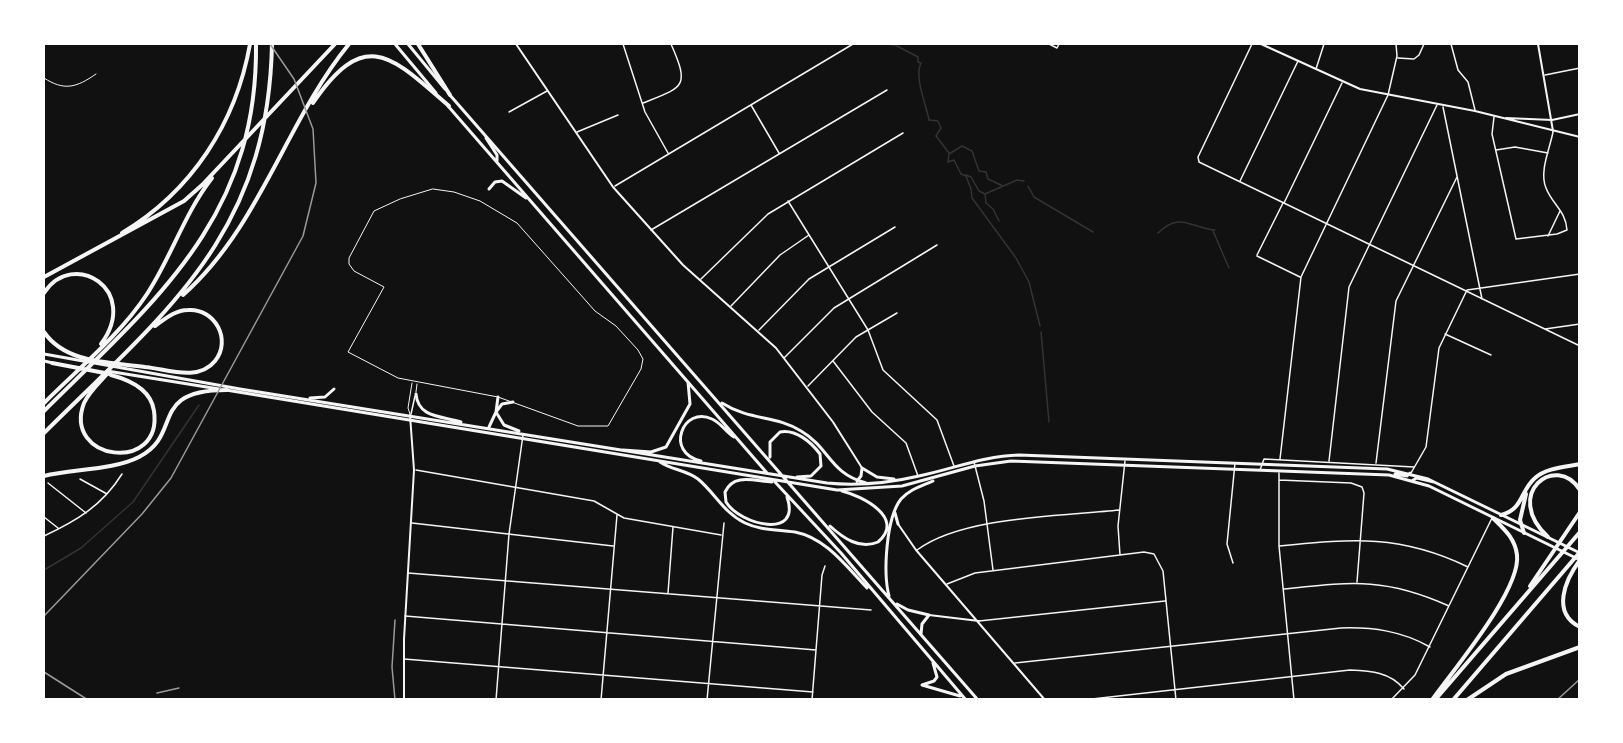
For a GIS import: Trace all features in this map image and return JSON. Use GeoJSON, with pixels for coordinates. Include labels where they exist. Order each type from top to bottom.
{"type":"FeatureCollection","features":[{"type":"Feature","properties":{"kind":"highway"},"geometry":{"type":"LineString","coordinates":[[95,249],[154,211],[198,167],[216,140],[232,109],[242,81],[250,44]]}},
{"type":"Feature","properties":{"kind":"highway"},"geometry":{"type":"LineString","coordinates":[[44,411],[151,304],[190,257],[223,201],[239,158],[250,118],[256,44]]}},
{"type":"Feature","properties":{"kind":"highway"},"geometry":{"type":"LineString","coordinates":[[171,306],[203,266],[226,228],[244,190],[261,140],[269,94],[272,44]]}},
{"type":"Feature","properties":{"kind":"highway"},"geometry":{"type":"LineString","coordinates":[[44,277],[184,201],[335,44]]}},
{"type":"Feature","properties":{"kind":"highway"},"geometry":{"type":"LineString","coordinates":[[44,433],[171,306],[194,286],[254,202],[325,76],[349,44]]}},
{"type":"Feature","properties":{"kind":"highway"},"geometry":{"type":"LineString","coordinates":[[418,44],[450,95]]}},
{"type":"Feature","properties":{"kind":"highway"},"geometry":{"type":"LineString","coordinates":[[299,123],[334,76],[353,61],[366,56],[382,56],[399,65],[449,106]]}},
{"type":"Feature","properties":{"kind":"highway"},"geometry":{"type":"LineString","coordinates":[[44,403],[128,319],[145,296],[196,200],[244,141]]}},
{"type":"Feature","properties":{"kind":"highway"},"geometry":{"type":"LineString","coordinates":[[44,293],[55,280],[74,274],[87,276],[104,285],[113,301],[114,315],[110,330],[97,350]]}},
{"type":"Feature","properties":{"kind":"highway"},"geometry":{"type":"LineString","coordinates":[[44,332],[52,342],[64,350],[104,364],[197,373],[213,363],[222,346],[217,325],[205,313],[194,310],[172,314],[145,333]]}},
{"type":"Feature","properties":{"kind":"highway"},"geometry":{"type":"LineString","coordinates":[[52,363],[120,377],[144,391],[154,408],[155,422],[148,439],[140,447],[128,453],[107,452],[96,446],[87,435],[82,422],[83,409],[98,381]]}},
{"type":"Feature","properties":{"kind":"highway"},"geometry":{"type":"LineString","coordinates":[[44,476],[138,458],[152,446],[174,407],[184,397],[198,391],[227,390]]}},
{"type":"Feature","properties":{"kind":"highway"},"geometry":{"type":"LineString","coordinates":[[1502,515],[1517,508],[1535,478],[1546,471],[1580,464]]}},
{"type":"Feature","properties":{"kind":"highway"},"geometry":{"type":"LineString","coordinates":[[1548,537],[1537,527],[1531,516],[1529,502],[1535,485],[1543,479],[1556,475],[1568,478],[1580,490]]}},
{"type":"Feature","properties":{"kind":"highway"},"geometry":{"type":"LineString","coordinates":[[1524,533],[1520,525],[1528,487]]}},
{"type":"Feature","properties":{"kind":"highway"},"geometry":{"type":"LineString","coordinates":[[1515,606],[1580,512]]}},
{"type":"Feature","properties":{"kind":"highway"},"geometry":{"type":"LineString","coordinates":[[1433,699],[1489,620],[1516,576],[1515,546],[1508,533],[1493,518]]}},
{"type":"Feature","properties":{"kind":"highway"},"geometry":{"type":"LineString","coordinates":[[1433,699],[1580,532]]}},
{"type":"Feature","properties":{"kind":"highway"},"geometry":{"type":"LineString","coordinates":[[1452,699],[1580,552]]}},
{"type":"Feature","properties":{"kind":"highway"},"geometry":{"type":"LineString","coordinates":[[1580,560],[1569,578],[1562,602],[1567,617],[1580,627]]}},
{"type":"Feature","properties":{"kind":"highway"},"geometry":{"type":"LineString","coordinates":[[1467,699],[1506,674],[1580,647]]}},
{"type":"Feature","properties":{"kind":"main road"},"geometry":{"type":"LineString","coordinates":[[394,44],[965,699]]}},
{"type":"Feature","properties":{"kind":"main road"},"geometry":{"type":"LineString","coordinates":[[408,44],[978,699]]}},
{"type":"Feature","properties":{"kind":"main road"},"geometry":{"type":"LineString","coordinates":[[479,128],[497,155],[498,163]]}},
{"type":"Feature","properties":{"kind":"main road"},"geometry":{"type":"LineString","coordinates":[[489,189],[495,182],[502,181],[532,203]]}},
{"type":"Feature","properties":{"kind":"main road"},"geometry":{"type":"LineString","coordinates":[[44,354],[476,430],[788,477],[852,484],[902,480],[973,460],[1010,455],[1374,468],[1410,473],[1435,482],[1580,552]]}},
{"type":"Feature","properties":{"kind":"main road"},"geometry":{"type":"LineString","coordinates":[[44,361],[471,425],[658,461],[837,490],[859,496],[877,507],[886,524],[883,537],[872,545],[853,542],[839,534],[817,513]]}},
{"type":"Feature","properties":{"kind":"main road"},"geometry":{"type":"LineString","coordinates":[[620,451],[656,451],[668,444],[690,404],[690,387],[686,378]]}},
{"type":"Feature","properties":{"kind":"main road"},"geometry":{"type":"LineString","coordinates":[[303,398],[325,397],[334,389]]}},
{"type":"Feature","properties":{"kind":"main road"},"geometry":{"type":"LineString","coordinates":[[416,394],[417,404],[428,413],[471,425]]}},
{"type":"Feature","properties":{"kind":"main road"},"geometry":{"type":"LineString","coordinates":[[498,397],[496,412],[504,425],[523,436]]}},
{"type":"Feature","properties":{"kind":"main road"},"geometry":{"type":"LineString","coordinates":[[718,400],[751,417],[782,422],[803,432],[820,446],[841,472],[858,481],[870,484]]}},
{"type":"Feature","properties":{"kind":"main road"},"geometry":{"type":"LineString","coordinates":[[488,428],[502,404],[513,402]]}},
{"type":"Feature","properties":{"kind":"main road"},"geometry":{"type":"LineString","coordinates":[[727,467],[688,456],[682,448],[682,430],[694,418],[707,417],[719,423],[738,440]]}},
{"type":"Feature","properties":{"kind":"main road"},"geometry":{"type":"LineString","coordinates":[[476,430],[488,428]]}},
{"type":"Feature","properties":{"kind":"main road"},"geometry":{"type":"LineString","coordinates":[[772,462],[768,454],[770,442],[783,432],[798,434],[817,450],[822,462],[817,472],[809,477],[788,477]]}},
{"type":"Feature","properties":{"kind":"main road"},"geometry":{"type":"LineString","coordinates":[[1010,455],[1011,461]]}},
{"type":"Feature","properties":{"kind":"main road"},"geometry":{"type":"LineString","coordinates":[[1061,456],[1061,462]]}},
{"type":"Feature","properties":{"kind":"main road"},"geometry":{"type":"LineString","coordinates":[[658,461],[691,474],[704,485],[720,505],[742,522],[771,531],[806,535],[822,543],[882,603]]}},
{"type":"Feature","properties":{"kind":"main road"},"geometry":{"type":"LineString","coordinates":[[837,490],[886,488],[940,477],[975,466],[1011,461],[1407,476],[1410,473]]}},
{"type":"Feature","properties":{"kind":"main road"},"geometry":{"type":"LineString","coordinates":[[1279,471],[1280,465]]}},
{"type":"Feature","properties":{"kind":"main road"},"geometry":{"type":"LineString","coordinates":[[852,484],[858,481],[862,468],[878,477],[902,480]]}},
{"type":"Feature","properties":{"kind":"main road"},"geometry":{"type":"LineString","coordinates":[[1378,474],[1413,480],[1580,560]]}},
{"type":"Feature","properties":{"kind":"main road"},"geometry":{"type":"LineString","coordinates":[[890,597],[885,570],[895,511],[900,501],[909,492],[940,477]]}},
{"type":"Feature","properties":{"kind":"main road"},"geometry":{"type":"LineString","coordinates":[[1413,480],[1417,478],[1435,482]]}},
{"type":"Feature","properties":{"kind":"main road"},"geometry":{"type":"LineString","coordinates":[[782,489],[790,503],[788,513],[783,521],[774,525],[759,524],[742,516],[728,506],[724,497],[728,486],[738,480],[786,483]]}},
{"type":"Feature","properties":{"kind":"main road"},"geometry":{"type":"LineString","coordinates":[[895,511],[898,524]]}},
{"type":"Feature","properties":{"kind":"main road"},"geometry":{"type":"LineString","coordinates":[[893,602],[908,610],[929,615],[922,624],[921,633]]}},
{"type":"Feature","properties":{"kind":"main road"},"geometry":{"type":"LineString","coordinates":[[932,662],[937,677],[934,681],[922,685],[965,699]]}},
{"type":"Feature","properties":{"kind":"street"},"geometry":{"type":"LineString","coordinates":[[516,44],[613,187],[700,281],[758,331],[784,358],[807,387],[862,468]]}},
{"type":"Feature","properties":{"kind":"street"},"geometry":{"type":"LineString","coordinates":[[623,44],[642,104],[669,154]]}},
{"type":"Feature","properties":{"kind":"street"},"geometry":{"type":"LineString","coordinates":[[642,104],[672,91],[682,81],[682,68],[671,44]]}},
{"type":"Feature","properties":{"kind":"street"},"geometry":{"type":"LineString","coordinates":[[613,187],[854,44]]}},
{"type":"Feature","properties":{"kind":"street"},"geometry":{"type":"LineString","coordinates":[[1049,44],[1057,48],[1059,44]]}},
{"type":"Feature","properties":{"kind":"street"},"geometry":{"type":"LineString","coordinates":[[1252,44],[1198,160],[1580,346]]}},
{"type":"Feature","properties":{"kind":"street"},"geometry":{"type":"LineString","coordinates":[[1261,44],[1343,82],[1388,95],[1475,111],[1580,137]]}},
{"type":"Feature","properties":{"kind":"street"},"geometry":{"type":"LineString","coordinates":[[1316,70],[1324,44]]}},
{"type":"Feature","properties":{"kind":"street"},"geometry":{"type":"LineString","coordinates":[[1280,459],[1301,277],[1388,95],[1397,58],[1396,44]]}},
{"type":"Feature","properties":{"kind":"street"},"geometry":{"type":"LineString","coordinates":[[1397,58],[1414,59],[1419,55],[1424,44]]}},
{"type":"Feature","properties":{"kind":"street"},"geometry":{"type":"LineString","coordinates":[[1451,44],[1458,70],[1468,82],[1475,111]]}},
{"type":"Feature","properties":{"kind":"street"},"geometry":{"type":"LineString","coordinates":[[1494,116],[1492,134],[1514,238],[1518,240],[1548,236],[1566,231],[1565,217],[1545,184],[1553,131],[1538,44]]}},
{"type":"Feature","properties":{"kind":"street"},"geometry":{"type":"LineString","coordinates":[[1240,182],[1299,61]]}},
{"type":"Feature","properties":{"kind":"street"},"geometry":{"type":"LineString","coordinates":[[1544,75],[1580,68]]}},
{"type":"Feature","properties":{"kind":"street"},"geometry":{"type":"LineString","coordinates":[[1301,277],[1257,256],[1343,82]]}},
{"type":"Feature","properties":{"kind":"street"},"geometry":{"type":"LineString","coordinates":[[651,230],[887,90]]}},
{"type":"Feature","properties":{"kind":"street"},"geometry":{"type":"LineString","coordinates":[[509,112],[548,91]]}},
{"type":"Feature","properties":{"kind":"street"},"geometry":{"type":"LineString","coordinates":[[1329,461],[1348,294],[1369,245],[1438,104]]}},
{"type":"Feature","properties":{"kind":"street"},"geometry":{"type":"LineString","coordinates":[[1442,104],[1482,300]]}},
{"type":"Feature","properties":{"kind":"street"},"geometry":{"type":"LineString","coordinates":[[751,105],[780,154]]}},
{"type":"Feature","properties":{"kind":"street"},"geometry":{"type":"LineString","coordinates":[[1494,116],[1528,121],[1552,120],[1580,114]]}},
{"type":"Feature","properties":{"kind":"street"},"geometry":{"type":"LineString","coordinates":[[575,133],[618,115]]}},
{"type":"Feature","properties":{"kind":"street"},"geometry":{"type":"LineString","coordinates":[[700,281],[758,221],[903,133]]}},
{"type":"Feature","properties":{"kind":"street"},"geometry":{"type":"LineString","coordinates":[[1496,150],[1515,147],[1548,153]]}},
{"type":"Feature","properties":{"kind":"street"},"geometry":{"type":"LineString","coordinates":[[1376,463],[1395,305],[1457,177]]}},
{"type":"Feature","properties":{"kind":"street"},"geometry":{"type":"LineString","coordinates":[[789,201],[868,330],[885,373],[937,420],[956,472]]}},
{"type":"Feature","properties":{"kind":"street"},"geometry":{"type":"LineString","coordinates":[[1548,236],[1560,210]]}},
{"type":"Feature","properties":{"kind":"street"},"geometry":{"type":"LineString","coordinates":[[758,331],[805,282],[895,226]]}},
{"type":"Feature","properties":{"kind":"street"},"geometry":{"type":"LineString","coordinates":[[730,307],[780,255],[810,234]]}},
{"type":"Feature","properties":{"kind":"street"},"geometry":{"type":"LineString","coordinates":[[784,358],[828,312],[937,245]]}},
{"type":"Feature","properties":{"kind":"street"},"geometry":{"type":"LineString","coordinates":[[1466,291],[1580,274]]}},
{"type":"Feature","properties":{"kind":"street"},"geometry":{"type":"LineString","coordinates":[[1410,473],[1426,447],[1437,354],[1466,291]]}},
{"type":"Feature","properties":{"kind":"street"},"geometry":{"type":"LineString","coordinates":[[807,387],[856,337],[897,313]]}},
{"type":"Feature","properties":{"kind":"street"},"geometry":{"type":"LineString","coordinates":[[1543,329],[1580,324]]}},
{"type":"Feature","properties":{"kind":"street"},"geometry":{"type":"LineString","coordinates":[[1445,334],[1491,355]]}},
{"type":"Feature","properties":{"kind":"street"},"geometry":{"type":"LineString","coordinates":[[833,361],[872,412],[906,443],[918,477]]}},
{"type":"Feature","properties":{"kind":"street"},"geometry":{"type":"LineString","coordinates":[[404,699],[403,659],[414,470],[410,417],[416,394]]}},
{"type":"Feature","properties":{"kind":"street"},"geometry":{"type":"LineString","coordinates":[[496,699],[509,534],[523,436]]}},
{"type":"Feature","properties":{"kind":"street"},"geometry":{"type":"LineString","coordinates":[[1120,556],[1119,510],[1125,459]]}},
{"type":"Feature","properties":{"kind":"street"},"geometry":{"type":"LineString","coordinates":[[1260,470],[1260,464],[1264,459],[1376,463],[1414,467]]}},
{"type":"Feature","properties":{"kind":"street"},"geometry":{"type":"LineString","coordinates":[[973,460],[987,524],[993,570]]}},
{"type":"Feature","properties":{"kind":"street"},"geometry":{"type":"LineString","coordinates":[[1233,563],[1227,544],[1235,463]]}},
{"type":"Feature","properties":{"kind":"street"},"geometry":{"type":"LineString","coordinates":[[414,470],[594,501],[624,518],[721,535]]}},
{"type":"Feature","properties":{"kind":"street"},"geometry":{"type":"LineString","coordinates":[[1279,471],[1279,546],[1294,699]]}},
{"type":"Feature","properties":{"kind":"street"},"geometry":{"type":"LineString","coordinates":[[44,536],[87,513],[108,495],[122,474]]}},
{"type":"Feature","properties":{"kind":"street"},"geometry":{"type":"LineString","coordinates":[[80,479],[108,495]]}},
{"type":"Feature","properties":{"kind":"street"},"geometry":{"type":"LineString","coordinates":[[1279,480],[1351,483],[1362,487],[1364,493],[1357,582]]}},
{"type":"Feature","properties":{"kind":"street"},"geometry":{"type":"LineString","coordinates":[[48,483],[87,513]]}},
{"type":"Feature","properties":{"kind":"street"},"geometry":{"type":"LineString","coordinates":[[916,550],[954,531],[987,524],[1119,510]]}},
{"type":"Feature","properties":{"kind":"street"},"geometry":{"type":"LineString","coordinates":[[601,699],[617,514]]}},
{"type":"Feature","properties":{"kind":"street"},"geometry":{"type":"LineString","coordinates":[[44,517],[59,529]]}},
{"type":"Feature","properties":{"kind":"street"},"geometry":{"type":"LineString","coordinates":[[1391,699],[1404,689],[1415,675],[1493,518]]}},
{"type":"Feature","properties":{"kind":"street"},"geometry":{"type":"LineString","coordinates":[[410,523],[613,546]]}},
{"type":"Feature","properties":{"kind":"street"},"geometry":{"type":"LineString","coordinates":[[707,699],[723,523]]}},
{"type":"Feature","properties":{"kind":"street"},"geometry":{"type":"LineString","coordinates":[[898,524],[916,550],[1045,699]]}},
{"type":"Feature","properties":{"kind":"street"},"geometry":{"type":"LineString","coordinates":[[668,594],[673,527]]}},
{"type":"Feature","properties":{"kind":"street"},"geometry":{"type":"LineString","coordinates":[[1279,546],[1361,539],[1428,550],[1469,567]]}},
{"type":"Feature","properties":{"kind":"street"},"geometry":{"type":"LineString","coordinates":[[947,585],[967,575],[993,570],[1146,552],[1157,556],[1163,571],[1176,699]]}},
{"type":"Feature","properties":{"kind":"street"},"geometry":{"type":"LineString","coordinates":[[812,699],[825,566]]}},
{"type":"Feature","properties":{"kind":"street"},"geometry":{"type":"LineString","coordinates":[[408,573],[871,610]]}},
{"type":"Feature","properties":{"kind":"street"},"geometry":{"type":"LineString","coordinates":[[1282,590],[1357,582],[1402,589],[1450,607]]}},
{"type":"Feature","properties":{"kind":"street"},"geometry":{"type":"LineString","coordinates":[[929,615],[979,621],[1166,601]]}},
{"type":"Feature","properties":{"kind":"street"},"geometry":{"type":"LineString","coordinates":[[405,616],[816,650]]}},
{"type":"Feature","properties":{"kind":"street"},"geometry":{"type":"LineString","coordinates":[[1015,663],[1341,628],[1374,628],[1406,635],[1430,647]]}},
{"type":"Feature","properties":{"kind":"street"},"geometry":{"type":"LineString","coordinates":[[403,659],[813,692]]}},
{"type":"Feature","properties":{"kind":"street"},"geometry":{"type":"LineString","coordinates":[[1083,699],[1350,670],[1389,676],[1404,689]]}},
{"type":"Feature","properties":{"kind":"lane"},"geometry":{"type":"LineString","coordinates":[[44,78],[64,88],[80,85],[96,74]]}},
{"type":"Feature","properties":{"kind":"lane"},"geometry":{"type":"LineString","coordinates":[[446,190],[480,201],[517,223],[595,311],[616,326],[644,359],[641,369],[608,426],[588,428],[572,425],[498,397],[418,382],[392,376],[348,352],[384,287],[352,268],[348,261],[374,211],[418,193],[446,190]]}},
{"type":"Feature","properties":{"kind":"lane"},"geometry":{"type":"LineString","coordinates":[[410,417],[408,408],[413,381]]}},
{"type":"Feature","properties":{"kind":"lane"},"geometry":{"type":"LineString","coordinates":[[416,394],[418,382]]}},
{"type":"Feature","properties":{"kind":"waterway"},"geometry":{"type":"LineString","coordinates":[[885,44],[895,45],[918,57],[918,62],[921,63],[920,83],[929,120],[938,121],[941,128],[936,136],[949,153],[948,162],[954,160],[961,174],[966,176],[972,198],[1016,258],[1029,282],[1040,326]]}},
{"type":"Feature","properties":{"kind":"waterway"},"geometry":{"type":"LineString","coordinates":[[949,154],[962,146],[972,151],[979,171],[986,172],[988,179],[1003,186]]}},
{"type":"Feature","properties":{"kind":"waterway"},"geometry":{"type":"LineString","coordinates":[[966,175],[971,177],[979,191],[985,194],[986,203],[993,209],[999,221]]}},
{"type":"Feature","properties":{"kind":"waterway"},"geometry":{"type":"LineString","coordinates":[[985,194],[1017,180],[1024,181]]}},
{"type":"Feature","properties":{"kind":"waterway"},"geometry":{"type":"LineString","coordinates":[[1028,186],[1034,197],[1093,232]]}},
{"type":"Feature","properties":{"kind":"waterway"},"geometry":{"type":"LineString","coordinates":[[1158,233],[1166,226],[1180,222],[1215,230]]}},
{"type":"Feature","properties":{"kind":"waterway"},"geometry":{"type":"LineString","coordinates":[[1213,231],[1229,268]]}},
{"type":"Feature","properties":{"kind":"waterway"},"geometry":{"type":"LineString","coordinates":[[1041,332],[1049,422]]}},
{"type":"Feature","properties":{"kind":"waterway"},"geometry":{"type":"LineString","coordinates":[[44,570],[81,548],[133,502],[199,405]]}},
{"type":"Feature","properties":{"kind":"railway"},"geometry":{"type":"LineString","coordinates":[[44,616],[142,514],[171,478],[303,236],[316,183],[313,129],[294,79],[270,44]]}},
{"type":"Feature","properties":{"kind":"railway"},"geometry":{"type":"LineString","coordinates":[[395,620],[392,667],[395,700]]}},
{"type":"Feature","properties":{"kind":"railway"},"geometry":{"type":"LineString","coordinates":[[44,672],[88,700]]}},
{"type":"Feature","properties":{"kind":"railway"},"geometry":{"type":"LineString","coordinates":[[1557,700],[1580,679]]}},
{"type":"Feature","properties":{"kind":"railway"},"geometry":{"type":"LineString","coordinates":[[157,693],[179,688]]}}]}
